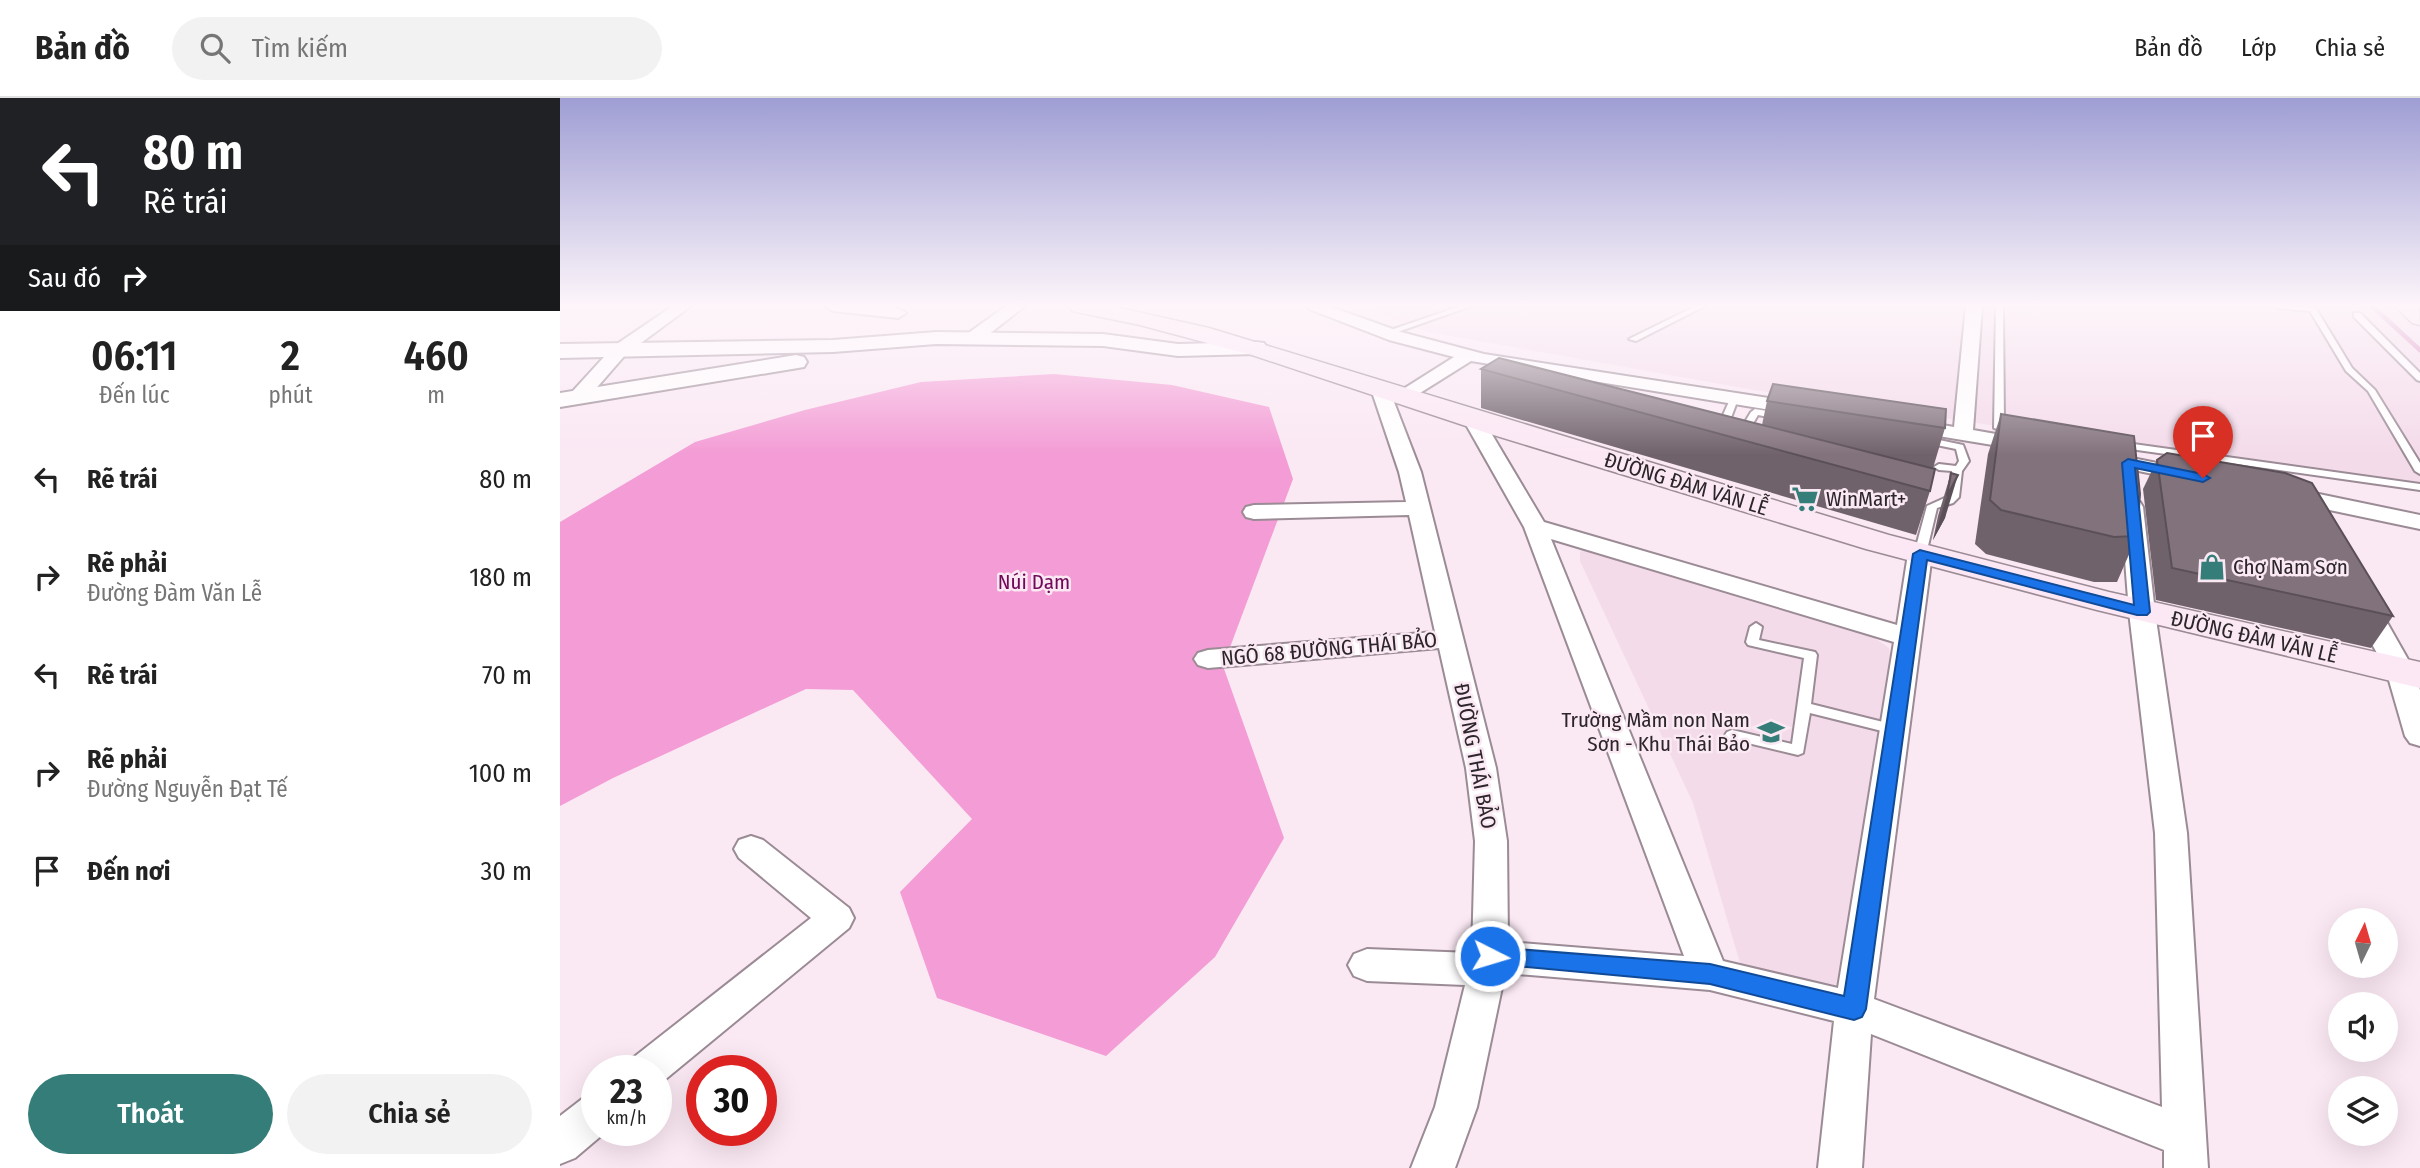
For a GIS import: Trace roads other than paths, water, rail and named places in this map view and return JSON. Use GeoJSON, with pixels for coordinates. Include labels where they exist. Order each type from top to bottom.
{"type":"FeatureCollection","features":[{"type":"Feature","properties":{"kind":"main road","name":"ĐƯỜNG ĐÀM VĂN LỄ"},"geometry":{"type":"LineString","coordinates":[[1280,356],[1474,421],[1920,554],[2142,612],[2410,672]]}},
{"type":"Feature","properties":{"kind":"street"},"geometry":{"type":"LineString","coordinates":[[569,398],[615,356]]}},
{"type":"Feature","properties":{"kind":"street"},"geometry":{"type":"LineString","coordinates":[[569,398],[762,369],[825,356]]}},
{"type":"Feature","properties":{"kind":"street"},"geometry":{"type":"LineString","coordinates":[[1471,356],[1734,399],[1814,416]]}},
{"type":"Feature","properties":{"kind":"street"},"geometry":{"type":"LineString","coordinates":[[1963,433],[1970,356]]}},
{"type":"Feature","properties":{"kind":"street"},"geometry":{"type":"LineString","coordinates":[[1402,396],[1475,357]]}},
{"type":"Feature","properties":{"kind":"street","name":"ĐƯỜNG THÁI BẢO"},"geometry":{"type":"LineString","coordinates":[[1402,396],[1410,472],[1481,768],[1491,841],[1489,963],[1456,1107],[1433,1168]]}},
{"type":"Feature","properties":{"kind":"street"},"geometry":{"type":"LineString","coordinates":[[1474,421],[1535,527],[1710,974]]}},
{"type":"Feature","properties":{"kind":"street"},"geometry":{"type":"LineString","coordinates":[[1885,422],[2050,448]]}},
{"type":"Feature","properties":{"kind":"street"},"geometry":{"type":"LineString","coordinates":[[2089,456],[2209,479]]}},
{"type":"Feature","properties":{"kind":"street"},"geometry":{"type":"LineString","coordinates":[[1367,965],[1489,963],[1710,974],[1854,1009],[2184,1152],[2171,833],[2142,612],[2128,463]]}},
{"type":"Feature","properties":{"kind":"street"},"geometry":{"type":"LineString","coordinates":[[2277,493],[2420,522]]}},
{"type":"Feature","properties":{"kind":"street"},"geometry":{"type":"LineString","coordinates":[[2304,498],[2316,521]]}},
{"type":"Feature","properties":{"kind":"street"},"geometry":{"type":"LineString","coordinates":[[1254,512],[1419,508]]}},
{"type":"Feature","properties":{"kind":"street"},"geometry":{"type":"LineString","coordinates":[[1535,527],[1907,637]]}},
{"type":"Feature","properties":{"kind":"street"},"geometry":{"type":"LineString","coordinates":[[1840,1168],[1854,1009],[1920,554]]}},
{"type":"Feature","properties":{"kind":"street"},"geometry":{"type":"LineString","coordinates":[[2349,578],[2410,672],[2420,736]]}},
{"type":"Feature","properties":{"kind":"street","name":"NGÕ 68 ĐƯỜNG THÁI BẢO"},"geometry":{"type":"LineString","coordinates":[[1208,659],[1450,639]]}},
{"type":"Feature","properties":{"kind":"street"},"geometry":{"type":"LineString","coordinates":[[668,1055],[836,918],[751,849]]}},
{"type":"Feature","properties":{"kind":"street"},"geometry":{"type":"LineString","coordinates":[[560,1143],[581,1126]]}},
{"type":"Feature","properties":{"kind":"lane"},"geometry":{"type":"LineString","coordinates":[[1998,356],[1999,428],[2013,430]]}},
{"type":"Feature","properties":{"kind":"lane"},"geometry":{"type":"LineString","coordinates":[[2341,356],[2349,369],[2371,390],[2420,471]]}},
{"type":"Feature","properties":{"kind":"lane"},"geometry":{"type":"LineString","coordinates":[[2398,356],[2420,378]]}},
{"type":"Feature","properties":{"kind":"lane"},"geometry":{"type":"LineString","coordinates":[[1715,445],[1734,399]]}},
{"type":"Feature","properties":{"kind":"lane"},"geometry":{"type":"LineString","coordinates":[[1739,440],[1755,412],[1814,416]]}},
{"type":"Feature","properties":{"kind":"lane"},"geometry":{"type":"LineString","coordinates":[[1911,438],[1960,447],[1964,461],[1958,469],[1954,497],[1932,506],[1920,554]]}},
{"type":"Feature","properties":{"kind":"lane"},"geometry":{"type":"LineString","coordinates":[[2108,443],[2420,487]]}},
{"type":"Feature","properties":{"kind":"lane"},"geometry":{"type":"LineString","coordinates":[[1939,467],[1958,469]]}},
{"type":"Feature","properties":{"kind":"lane"},"geometry":{"type":"LineString","coordinates":[[1732,734],[1798,750],[1811,655],[1752,642],[1756,627]]}},
{"type":"Feature","properties":{"kind":"lane"},"geometry":{"type":"LineString","coordinates":[[1804,707],[1894,729]]}},
{"type":"Feature","properties":{"kind":"place","name":"WinMart+"},"geometry":{"type":"Point","coordinates":[1805,499]}},
{"type":"Feature","properties":{"kind":"place","name":"Chợ Nam Sơn"},"geometry":{"type":"Point","coordinates":[2212,567]}},
{"type":"Feature","properties":{"kind":"place","name":"Trường Mầm non Nam Sơn - Khu Thái Bảo"},"geometry":{"type":"Point","coordinates":[1771,732]}},
{"type":"Feature","properties":{"kind":"park label","name":"Núi Dạm"},"geometry":{"type":"Point","coordinates":[1034,582]}}]}
